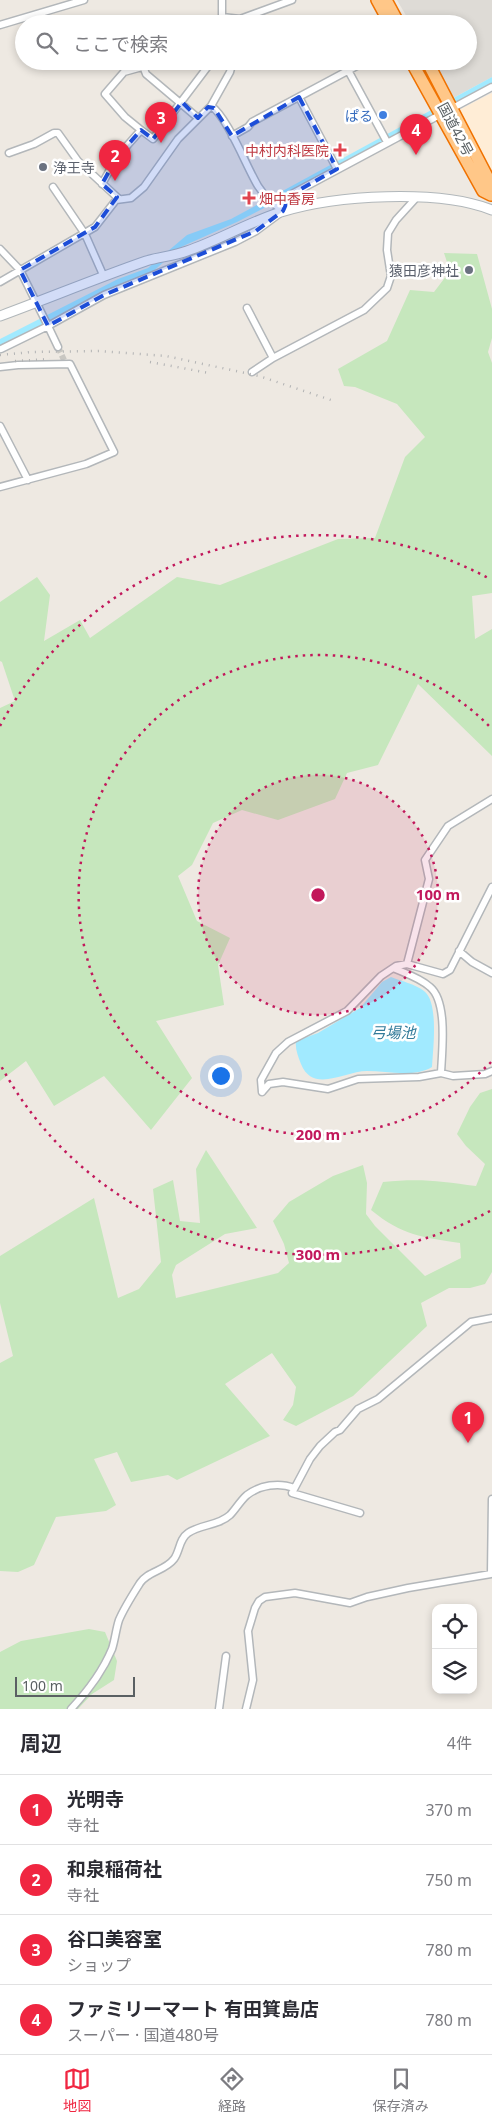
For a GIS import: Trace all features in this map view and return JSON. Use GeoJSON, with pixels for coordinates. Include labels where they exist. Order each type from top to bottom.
{"type":"FeatureCollection","features":[{"type":"Feature","properties":{"kind":"highway"},"geometry":{"type":"LineString","coordinates":[[377,0],[391,15]]}},
{"type":"Feature","properties":{"kind":"highway"},"geometry":{"type":"LineString","coordinates":[[386,0],[394,15]]}},
{"type":"Feature","properties":{"kind":"highway"},"geometry":{"type":"LineString","coordinates":[[393,0],[396,15]]}},
{"type":"Feature","properties":{"kind":"highway"},"geometry":{"type":"LineString","coordinates":[[417,70],[446,111]]}},
{"type":"Feature","properties":{"kind":"highway","name":"国道42号"},"geometry":{"type":"LineString","coordinates":[[424,70],[492,193]]}},
{"type":"Feature","properties":{"kind":"highway"},"geometry":{"type":"LineString","coordinates":[[430,70],[446,111]]}},
{"type":"Feature","properties":{"kind":"street"},"geometry":{"type":"LineString","coordinates":[[34,15],[84,0]]}},
{"type":"Feature","properties":{"kind":"street"},"geometry":{"type":"LineString","coordinates":[[221,15],[222,0]]}},
{"type":"Feature","properties":{"kind":"street"},"geometry":{"type":"LineString","coordinates":[[254,15],[292,0]]}},
{"type":"Feature","properties":{"kind":"street"},"geometry":{"type":"LineString","coordinates":[[0,25],[15,21]]}},
{"type":"Feature","properties":{"kind":"street"},"geometry":{"type":"LineString","coordinates":[[128,70],[124,72],[106,94],[125,116],[153,139],[205,70]]}},
{"type":"Feature","properties":{"kind":"street"},"geometry":{"type":"LineString","coordinates":[[144,70],[146,74],[182,102],[198,118]]}},
{"type":"Feature","properties":{"kind":"street"},"geometry":{"type":"LineString","coordinates":[[0,282],[85,234],[95,227],[113,203],[120,199],[128,199],[139,192],[178,139],[211,106],[231,70]]}},
{"type":"Feature","properties":{"kind":"street"},"geometry":{"type":"LineString","coordinates":[[232,136],[248,127],[252,122],[348,70],[387,142]]}},
{"type":"Feature","properties":{"kind":"street"},"geometry":{"type":"LineString","coordinates":[[1,349],[104,295],[235,242],[256,231],[282,211],[283,203],[290,195],[492,87]]}},
{"type":"Feature","properties":{"kind":"street"},"geometry":{"type":"LineString","coordinates":[[300,97],[337,169]]}},
{"type":"Feature","properties":{"kind":"street"},"geometry":{"type":"LineString","coordinates":[[211,106],[232,136],[261,190],[282,211]]}},
{"type":"Feature","properties":{"kind":"street"},"geometry":{"type":"LineString","coordinates":[[102,184],[117,157],[141,130]]}},
{"type":"Feature","properties":{"kind":"street"},"geometry":{"type":"LineString","coordinates":[[9,153],[34,144],[54,133],[58,133],[78,161],[120,199]]}},
{"type":"Feature","properties":{"kind":"street"},"geometry":{"type":"LineString","coordinates":[[53,187],[85,234],[104,277]]}},
{"type":"Feature","properties":{"kind":"street"},"geometry":{"type":"LineString","coordinates":[[472,204],[492,193]]}},
{"type":"Feature","properties":{"kind":"street"},"geometry":{"type":"LineString","coordinates":[[252,372],[273,358],[364,310],[387,288],[390,284],[391,276],[387,250],[388,234],[396,220],[416,198]]}},
{"type":"Feature","properties":{"kind":"street"},"geometry":{"type":"LineString","coordinates":[[0,316],[148,261],[189,250],[282,211],[355,199],[416,198],[472,204],[492,210]]}},
{"type":"Feature","properties":{"kind":"street"},"geometry":{"type":"LineString","coordinates":[[0,250],[20,270],[58,347]]}},
{"type":"Feature","properties":{"kind":"street"},"geometry":{"type":"LineString","coordinates":[[247,308],[273,358]]}},
{"type":"Feature","properties":{"kind":"street"},"geometry":{"type":"LineString","coordinates":[[0,367],[65,362],[70,364],[114,452],[86,464],[0,488]]}},
{"type":"Feature","properties":{"kind":"street"},"geometry":{"type":"LineString","coordinates":[[0,426],[28,480]]}},
{"type":"Feature","properties":{"kind":"street"},"geometry":{"type":"LineString","coordinates":[[407,964],[429,878],[425,860],[448,826],[492,799]]}},
{"type":"Feature","properties":{"kind":"street"},"geometry":{"type":"LineString","coordinates":[[492,887],[450,970],[443,974],[407,964],[392,967],[374,982],[347,1011],[288,1042],[276,1053],[260,1080],[262,1092],[269,1084],[282,1082],[332,1088],[358,1079],[420,1077],[441,1072],[453,1076],[485,1074],[492,1071]]}},
{"type":"Feature","properties":{"kind":"street"},"geometry":{"type":"LineString","coordinates":[[459,952],[492,973]]}},
{"type":"Feature","properties":{"kind":"street"},"geometry":{"type":"LineString","coordinates":[[392,967],[428,985],[436,993],[441,1011],[441,1072]]}},
{"type":"Feature","properties":{"kind":"street"},"geometry":{"type":"LineString","coordinates":[[360,1513],[292,1493],[320,1446],[335,1432],[340,1430],[358,1409],[378,1399],[471,1322],[492,1318]]}},
{"type":"Feature","properties":{"kind":"street"},"geometry":{"type":"LineString","coordinates":[[71,1709],[95,1682],[102,1670],[112,1648],[120,1619],[141,1582],[146,1576],[166,1567],[174,1559],[184,1536],[189,1532],[222,1521],[229,1516],[246,1496],[255,1490],[274,1484],[284,1484],[294,1488]]}},
{"type":"Feature","properties":{"kind":"street"},"geometry":{"type":"LineString","coordinates":[[246,1709],[253,1680],[248,1631],[255,1608],[259,1602],[266,1597],[277,1594],[295,1593],[350,1603],[367,1597],[408,1588],[491,1574],[492,1499]]}},
{"type":"Feature","properties":{"kind":"street"},"geometry":{"type":"LineString","coordinates":[[219,1709],[226,1656]]}},
{"type":"Feature","properties":{"kind":"highlighted area"},"geometry":{"type":"Polygon","coordinates":[[[299,97],[337,169],[290,195],[283,211],[256,231],[104,295],[48,326],[20,270],[95,227],[117,197],[102,184],[117,157],[141,130],[153,139],[182,102],[198,118],[208,107],[214,108],[232,136],[299,97]]]}},
{"type":"Feature","properties":{"kind":"shaded area"},"geometry":{"type":"Polygon","coordinates":[[[397,0],[492,0],[492,77],[453,98],[437,70],[477,70],[477,15],[406,15],[397,0]]]}},
{"type":"Feature","properties":{"kind":"shaded area"},"geometry":{"type":"Polygon","coordinates":[[[492,93],[492,180],[457,111],[492,93]]]}},
{"type":"Feature","properties":{"kind":"green space"},"geometry":{"type":"Polygon","coordinates":[[[444,253],[477,254],[492,309],[492,338],[488,352],[492,363],[492,593],[472,596],[475,639],[492,629],[492,756],[418,684],[378,765],[347,773],[335,799],[278,820],[242,810],[213,823],[192,865],[178,876],[197,921],[230,938],[218,965],[224,1005],[156,1021],[192,1078],[151,1130],[104,1076],[54,1106],[26,1061],[0,1081],[0,708],[15,701],[2,662],[0,661],[0,602],[37,577],[50,595],[44,641],[80,620],[90,638],[177,577],[220,585],[338,539],[375,538],[405,457],[425,437],[397,404],[355,387],[344,386],[338,369],[387,341],[410,290],[434,292],[450,271],[444,253]]]}},
{"type":"Feature","properties":{"kind":"green space"},"geometry":{"type":"Polygon","coordinates":[[[492,1089],[492,1272],[485,1284],[470,1288],[449,1288],[421,1303],[427,1326],[353,1396],[296,1426],[283,1420],[293,1405],[296,1387],[272,1353],[225,1384],[270,1436],[177,1480],[168,1475],[131,1482],[117,1452],[94,1459],[116,1505],[106,1511],[56,1517],[34,1565],[18,1572],[0,1571],[0,1363],[13,1356],[0,1303],[0,1256],[94,1198],[118,1298],[139,1289],[161,1262],[153,1189],[173,1180],[180,1221],[200,1223],[196,1169],[206,1150],[257,1228],[225,1234],[176,1265],[172,1275],[176,1298],[278,1273],[289,1263],[284,1244],[273,1221],[289,1202],[333,1176],[363,1165],[367,1183],[366,1214],[375,1226],[425,1276],[461,1258],[460,1243],[413,1234],[382,1219],[371,1210],[383,1182],[408,1180],[476,1186],[485,1164],[466,1146],[457,1134],[470,1107],[480,1093],[492,1089]]]}},
{"type":"Feature","properties":{"kind":"green space"},"geometry":{"type":"Polygon","coordinates":[[[89,1629],[105,1632],[117,1661],[114,1680],[92,1694],[78,1709],[0,1709],[0,1652],[21,1641],[89,1629]]]}},
{"type":"Feature","properties":{"kind":"water"},"geometry":{"type":"Polygon","coordinates":[[[492,77],[492,84],[280,197],[266,207],[181,247],[150,274],[115,287],[0,346],[0,339],[118,279],[148,268],[187,235],[231,219],[492,77]]]}},
{"type":"Feature","properties":{"kind":"water","name":"弓場池"},"geometry":{"type":"Polygon","coordinates":[[[391,977],[416,986],[429,997],[432,1005],[434,1026],[432,1067],[409,1073],[358,1072],[330,1079],[313,1078],[306,1073],[298,1055],[296,1041],[318,1033],[360,1008],[382,982],[391,977]]]}},
{"type":"Feature","properties":{"kind":"tunnel"},"geometry":{"type":"LineString","coordinates":[[58,347],[64,360]]}},
{"type":"Feature","properties":{"kind":"railway"},"geometry":{"type":"LineString","coordinates":[[0,355],[31,352],[99,351],[166,356],[259,376],[331,400]]}},
{"type":"Feature","properties":{"kind":"railway"},"geometry":{"type":"LineString","coordinates":[[15,361],[50,359]]}},
{"type":"Feature","properties":{"kind":"railway"},"geometry":{"type":"LineString","coordinates":[[150,362],[209,373]]}},
{"type":"Feature","properties":{"kind":"place","name":"ぱる"},"geometry":{"type":"Point","coordinates":[383,115]}},
{"type":"Feature","properties":{"kind":"place","name":"谷口美容室"},"geometry":{"type":"Point","coordinates":[161,143]}},
{"type":"Feature","properties":{"kind":"place","name":"中村内科医院"},"geometry":{"type":"Point","coordinates":[340,150]}},
{"type":"Feature","properties":{"kind":"place","name":"ファミリーマート 有田箕島店"},"geometry":{"type":"Point","coordinates":[416,155]}},
{"type":"Feature","properties":{"kind":"place","name":"浄王寺"},"geometry":{"type":"Point","coordinates":[43,167]}},
{"type":"Feature","properties":{"kind":"place","name":"和泉稲荷社"},"geometry":{"type":"Point","coordinates":[115,181]}},
{"type":"Feature","properties":{"kind":"place","name":"畑中香房"},"geometry":{"type":"Point","coordinates":[249,198]}},
{"type":"Feature","properties":{"kind":"place","name":"猿田彦神社"},"geometry":{"type":"Point","coordinates":[469,270]}},
{"type":"Feature","properties":{"kind":"place","name":"光明寺"},"geometry":{"type":"Point","coordinates":[468,1443]}}]}
